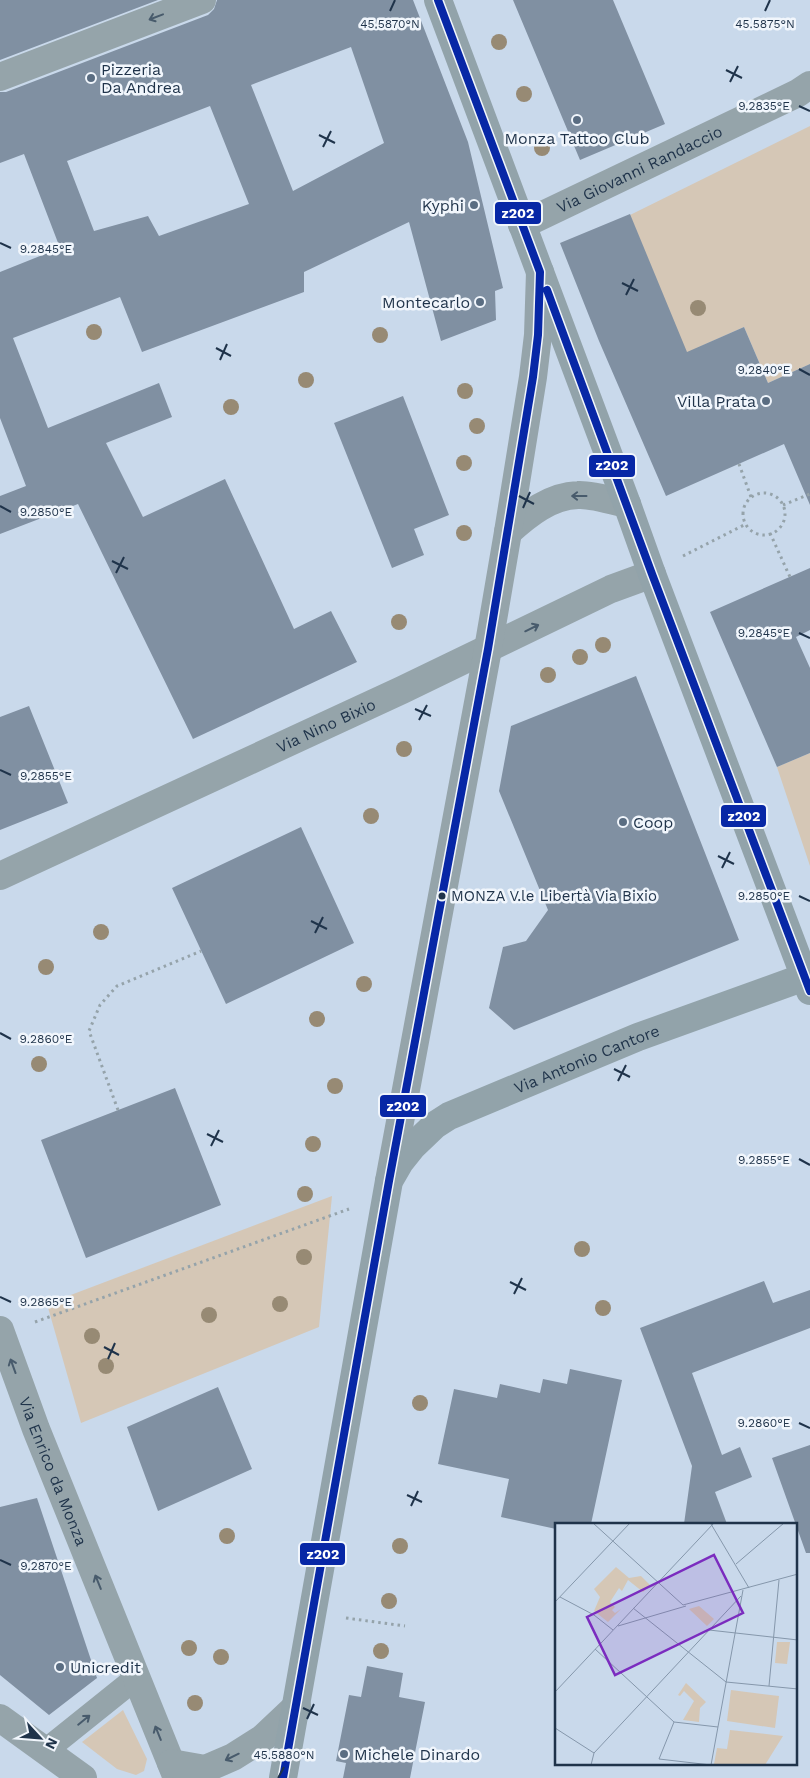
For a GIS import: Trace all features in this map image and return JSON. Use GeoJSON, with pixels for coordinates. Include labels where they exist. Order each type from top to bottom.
{"type":"FeatureCollection","features":[{"type":"Feature","properties":{"kind":"main road"},"geometry":{"type":"LineString","coordinates":[[438,0],[652,574],[808,981]]}},
{"type":"Feature","properties":{"kind":"main road","name":"Via Antonio Cantore"},"geometry":{"type":"LineString","coordinates":[[388,1188],[400,1162],[422,1136],[435,1124],[457,1112],[638,1037],[808,981]]}},
{"type":"Feature","properties":{"kind":"main road"},"geometry":{"type":"LineString","coordinates":[[283,1778],[314,1613],[388,1188]]}},
{"type":"Feature","properties":{"kind":"street"},"geometry":{"type":"LineString","coordinates":[[0,77],[202,0]]}},
{"type":"Feature","properties":{"kind":"street","name":"Via Giovanni Randaccio"},"geometry":{"type":"LineString","coordinates":[[522,225],[798,93],[810,85]]}},
{"type":"Feature","properties":{"kind":"street"},"geometry":{"type":"LineString","coordinates":[[388,1188],[508,532],[533,378],[538,335],[540,272]]}},
{"type":"Feature","properties":{"kind":"street"},"geometry":{"type":"LineString","coordinates":[[508,532],[526,516],[548,502],[578,495],[627,504]]}},
{"type":"Feature","properties":{"kind":"street","name":"Via Nino Bixio"},"geometry":{"type":"LineString","coordinates":[[0,876],[611,590],[652,574]]}},
{"type":"Feature","properties":{"kind":"street","name":"Via Enrico da Monza"},"geometry":{"type":"LineString","coordinates":[[1,1332],[36,1429],[174,1771]]}},
{"type":"Feature","properties":{"kind":"street"},"geometry":{"type":"LineString","coordinates":[[174,1771],[206,1769],[233,1758],[263,1738],[297,1706]]}},
{"type":"Feature","properties":{"kind":"street"},"geometry":{"type":"LineString","coordinates":[[0,1718],[84,1778]]}},
{"type":"Feature","properties":{"kind":"lane"},"geometry":{"type":"LineString","coordinates":[[45,1751],[136,1678]]}},
{"type":"Feature","properties":{"kind":"path"},"geometry":{"type":"LineString","coordinates":[[739,464],[752,497]]}},
{"type":"Feature","properties":{"kind":"path"},"geometry":{"type":"LineString","coordinates":[[762,493],[770,494],[776,496],[783,505],[784,520],[777,530],[758,534],[750,530],[746,524],[743,511],[752,497],[762,493]]}},
{"type":"Feature","properties":{"kind":"path"},"geometry":{"type":"LineString","coordinates":[[783,505],[810,494]]}},
{"type":"Feature","properties":{"kind":"path"},"geometry":{"type":"LineString","coordinates":[[688,554],[746,524]]}},
{"type":"Feature","properties":{"kind":"path"},"geometry":{"type":"LineString","coordinates":[[770,533],[790,577]]}},
{"type":"Feature","properties":{"kind":"path"},"geometry":{"type":"LineString","coordinates":[[118,1110],[89,1031],[100,1005],[118,986],[202,951]]}},
{"type":"Feature","properties":{"kind":"path"},"geometry":{"type":"LineString","coordinates":[[1,1332],[388,1188]]}},
{"type":"Feature","properties":{"kind":"path"},"geometry":{"type":"LineString","coordinates":[[314,1613],[405,1626]]}},
{"type":"Feature","properties":{"kind":"shaded area"},"geometry":{"type":"Polygon","coordinates":[[[810,126],[810,364],[768,383],[744,327],[699,347],[709,429],[669,310],[630,215],[810,126]]]}},
{"type":"Feature","properties":{"kind":"shaded area"},"geometry":{"type":"Polygon","coordinates":[[[810,753],[810,866],[777,767],[810,753]]]}},
{"type":"Feature","properties":{"kind":"shaded area"},"geometry":{"type":"Polygon","coordinates":[[[332,1196],[319,1327],[81,1423],[47,1304],[332,1196]]]}},
{"type":"Feature","properties":{"kind":"shaded area"},"geometry":{"type":"Polygon","coordinates":[[[123,1710],[147,1759],[144,1771],[136,1775],[117,1769],[82,1742],[123,1710]]]}},
{"type":"Feature","properties":{"kind":"building"},"geometry":{"type":"Polygon","coordinates":[[[0,0],[158,0],[0,60],[0,0]]]}},
{"type":"Feature","properties":{"kind":"building"},"geometry":{"type":"Polygon","coordinates":[[[217,0],[413,0],[468,142],[503,288],[495,291],[496,320],[441,341],[409,222],[304,272],[304,292],[142,352],[120,297],[13,338],[48,428],[159,383],[172,417],[106,443],[143,517],[225,479],[294,629],[331,611],[357,662],[193,739],[78,504],[0,534],[0,496],[26,486],[0,418],[0,272],[60,248],[24,154],[0,163],[0,92],[6,92],[208,15],[214,9],[217,0]],[[351,47],[251,85],[293,191],[384,143],[351,47]],[[210,106],[67,161],[94,231],[148,216],[159,236],[249,204],[210,106]]]}},
{"type":"Feature","properties":{"kind":"building"},"geometry":{"type":"Polygon","coordinates":[[[513,0],[613,0],[665,124],[580,160],[513,0]]]}},
{"type":"Feature","properties":{"kind":"building","name":"Villa Prata"},"geometry":{"type":"Polygon","coordinates":[[[630,214],[687,352],[744,327],[768,383],[810,364],[810,505],[784,444],[666,496],[599,341],[560,243],[630,214]]]}},
{"type":"Feature","properties":{"kind":"building"},"geometry":{"type":"Polygon","coordinates":[[[403,396],[449,515],[414,529],[424,555],[392,568],[334,423],[403,396]]]}},
{"type":"Feature","properties":{"kind":"building"},"geometry":{"type":"Polygon","coordinates":[[[810,568],[810,630],[796,637],[810,668],[810,753],[777,767],[710,612],[810,568]]]}},
{"type":"Feature","properties":{"kind":"building"},"geometry":{"type":"Polygon","coordinates":[[[636,676],[739,940],[514,1030],[489,1008],[503,947],[526,941],[548,910],[499,791],[511,726],[636,676]]]}},
{"type":"Feature","properties":{"kind":"building"},"geometry":{"type":"Polygon","coordinates":[[[29,706],[68,803],[0,830],[0,717],[29,706]]]}},
{"type":"Feature","properties":{"kind":"building"},"geometry":{"type":"Polygon","coordinates":[[[301,827],[354,943],[226,1004],[172,888],[301,827]]]}},
{"type":"Feature","properties":{"kind":"building"},"geometry":{"type":"Polygon","coordinates":[[[175,1088],[221,1205],[86,1258],[41,1140],[175,1088]]]}},
{"type":"Feature","properties":{"kind":"building"},"geometry":{"type":"Polygon","coordinates":[[[764,1281],[773,1303],[810,1290],[810,1328],[692,1373],[722,1455],[740,1447],[752,1477],[715,1492],[727,1523],[684,1523],[692,1466],[640,1328],[764,1281]]]}},
{"type":"Feature","properties":{"kind":"building"},"geometry":{"type":"Polygon","coordinates":[[[570,1369],[622,1380],[591,1523],[555,1523],[555,1529],[501,1517],[509,1479],[438,1464],[454,1389],[497,1398],[500,1384],[540,1393],[543,1379],[567,1384],[570,1369]]]}},
{"type":"Feature","properties":{"kind":"building"},"geometry":{"type":"Polygon","coordinates":[[[218,1387],[252,1469],[158,1511],[127,1427],[218,1387]]]}},
{"type":"Feature","properties":{"kind":"building"},"geometry":{"type":"Polygon","coordinates":[[[810,1445],[810,1553],[806,1553],[798,1531],[798,1523],[795,1523],[772,1458],[810,1445]]]}},
{"type":"Feature","properties":{"kind":"building"},"geometry":{"type":"Polygon","coordinates":[[[37,1498],[97,1678],[49,1715],[0,1675],[0,1507],[37,1498]]]}},
{"type":"Feature","properties":{"kind":"building"},"geometry":{"type":"Polygon","coordinates":[[[367,1666],[403,1673],[399,1697],[425,1702],[410,1778],[343,1778],[346,1763],[336,1761],[349,1695],[361,1697],[367,1666]]]}},
{"type":"Feature","properties":{"kind":"transit line","name":"z202"},"geometry":{"type":"LineString","coordinates":[[283,1778],[389,1181],[488,649],[533,377],[538,335],[540,272],[438,0]]}},
{"type":"Feature","properties":{"kind":"transit line","name":"z202"},"geometry":{"type":"LineString","coordinates":[[547,290],[810,991]]}},
{"type":"Feature","properties":{"kind":"place","name":"Pizzeria Da Andrea"},"geometry":{"type":"Point","coordinates":[91,78]}},
{"type":"Feature","properties":{"kind":"place","name":"Monza Tattoo Club"},"geometry":{"type":"Point","coordinates":[577,120]}},
{"type":"Feature","properties":{"kind":"place","name":"Kyphi"},"geometry":{"type":"Point","coordinates":[474,205]}},
{"type":"Feature","properties":{"kind":"place","name":"Montecarlo"},"geometry":{"type":"Point","coordinates":[480,302]}},
{"type":"Feature","properties":{"kind":"place","name":"Villa Prata"},"geometry":{"type":"Point","coordinates":[766,401]}},
{"type":"Feature","properties":{"kind":"place","name":"Coop"},"geometry":{"type":"Point","coordinates":[623,822]}},
{"type":"Feature","properties":{"kind":"place","name":"MONZA V.le Libertà Via Bixio"},"geometry":{"type":"Point","coordinates":[442,896]}},
{"type":"Feature","properties":{"kind":"place","name":"Unicredit"},"geometry":{"type":"Point","coordinates":[60,1667]}},
{"type":"Feature","properties":{"kind":"place","name":"Michele Dinardo"},"geometry":{"type":"Point","coordinates":[344,1754]}}]}
